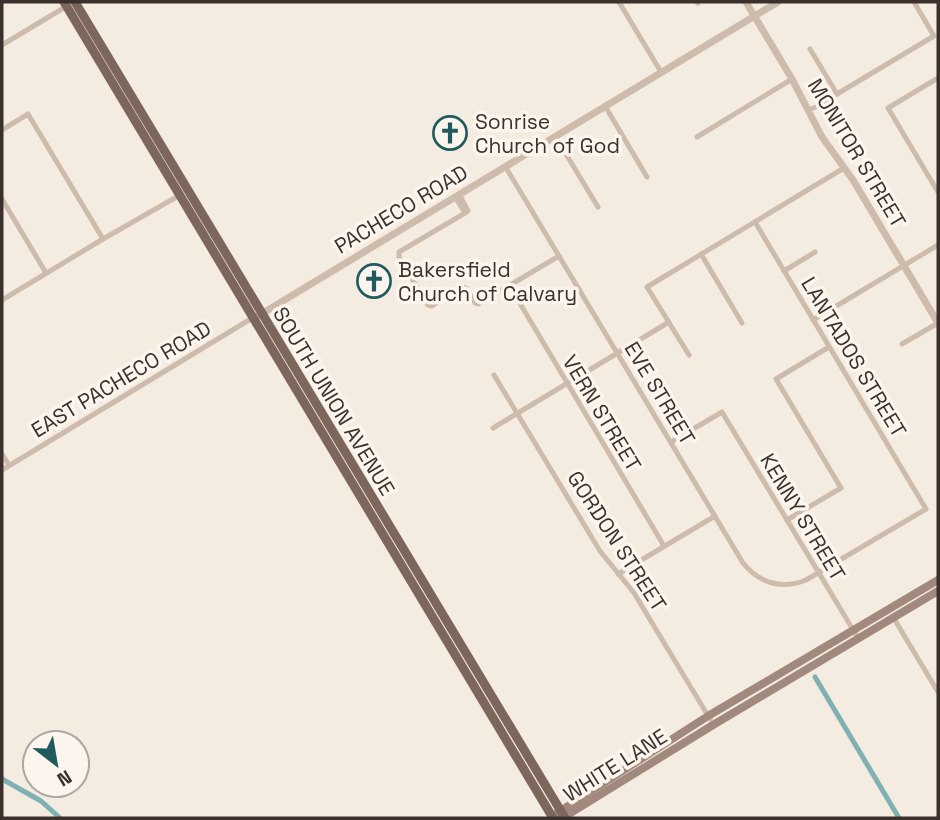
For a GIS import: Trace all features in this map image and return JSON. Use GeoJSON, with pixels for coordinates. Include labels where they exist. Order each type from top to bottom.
{"type":"FeatureCollection","features":[{"type":"Feature","properties":{"kind":"main road","name":"SOUTH UNION AVENUE"},"geometry":{"type":"LineString","coordinates":[[68,3],[104,51],[365,505],[557,817]]}},
{"type":"Feature","properties":{"kind":"main road"},"geometry":{"type":"LineString","coordinates":[[68,3],[151,147],[162,156],[187,193],[185,194]]}},
{"type":"Feature","properties":{"kind":"main road","name":"SOUTH UNION AVENUE"},"geometry":{"type":"LineString","coordinates":[[185,194],[218,241],[257,316],[437,606],[518,742],[557,817]]}},
{"type":"Feature","properties":{"kind":"main road"},"geometry":{"type":"LineString","coordinates":[[365,505],[373,508],[391,538],[396,538]]}},
{"type":"Feature","properties":{"kind":"main road"},"geometry":{"type":"LineString","coordinates":[[406,572],[411,571],[428,600],[437,606]]}},
{"type":"Feature","properties":{"kind":"main road","name":"WHITE LANE"},"geometry":{"type":"LineString","coordinates":[[557,817],[708,716],[938,580]]}},
{"type":"Feature","properties":{"kind":"main road","name":"WHITE LANE"},"geometry":{"type":"LineString","coordinates":[[557,817],[938,591]]}},
{"type":"Feature","properties":{"kind":"main road"},"geometry":{"type":"LineString","coordinates":[[446,639],[454,643],[472,674],[477,673]]}},
{"type":"Feature","properties":{"kind":"main road"},"geometry":{"type":"LineString","coordinates":[[487,707],[491,706],[508,734],[518,742]]}},
{"type":"Feature","properties":{"kind":"street"},"geometry":{"type":"LineString","coordinates":[[619,2],[661,72]]}},
{"type":"Feature","properties":{"kind":"street","name":"MONITOR STREET"},"geometry":{"type":"LineString","coordinates":[[746,2],[792,79],[822,137],[844,168],[938,323]]}},
{"type":"Feature","properties":{"kind":"street","name":"PACHECO ROAD"},"geometry":{"type":"LineString","coordinates":[[257,316],[778,2]]}},
{"type":"Feature","properties":{"kind":"street"},"geometry":{"type":"LineString","coordinates":[[807,110],[934,36],[914,2]]}},
{"type":"Feature","properties":{"kind":"street"},"geometry":{"type":"LineString","coordinates":[[2,45],[68,3]]}},
{"type":"Feature","properties":{"kind":"street"},"geometry":{"type":"LineString","coordinates":[[810,49],[837,94]]}},
{"type":"Feature","properties":{"kind":"street"},"geometry":{"type":"LineString","coordinates":[[938,78],[888,108],[938,192]]}},
{"type":"Feature","properties":{"kind":"street"},"geometry":{"type":"LineString","coordinates":[[697,136],[792,79]]}},
{"type":"Feature","properties":{"kind":"street"},"geometry":{"type":"LineString","coordinates":[[605,106],[647,177]]}},
{"type":"Feature","properties":{"kind":"street"},"geometry":{"type":"LineString","coordinates":[[2,130],[28,114],[103,239]]}},
{"type":"Feature","properties":{"kind":"street"},"geometry":{"type":"LineString","coordinates":[[555,136],[598,207]]}},
{"type":"Feature","properties":{"kind":"street","name":"EVE STREET"},"geometry":{"type":"LineString","coordinates":[[505,166],[743,563],[758,578],[773,584],[792,585],[806,580],[926,509]]}},
{"type":"Feature","properties":{"kind":"street"},"geometry":{"type":"LineString","coordinates":[[689,355],[647,286],[844,168]]}},
{"type":"Feature","properties":{"kind":"street"},"geometry":{"type":"LineString","coordinates":[[2,300],[103,239],[185,194]]}},
{"type":"Feature","properties":{"kind":"street"},"geometry":{"type":"LineString","coordinates":[[457,195],[465,213],[399,253],[428,305],[432,306],[462,287],[466,288],[478,304],[559,256]]}},
{"type":"Feature","properties":{"kind":"street"},"geometry":{"type":"LineString","coordinates":[[2,199],[46,273]]}},
{"type":"Feature","properties":{"kind":"street","name":"LANTADOS STREET"},"geometry":{"type":"LineString","coordinates":[[754,222],[926,509]]}},
{"type":"Feature","properties":{"kind":"street"},"geometry":{"type":"LineString","coordinates":[[813,320],[938,245]]}},
{"type":"Feature","properties":{"kind":"street"},"geometry":{"type":"LineString","coordinates":[[784,271],[815,252]]}},
{"type":"Feature","properties":{"kind":"street"},"geometry":{"type":"LineString","coordinates":[[701,254],[742,323]]}},
{"type":"Feature","properties":{"kind":"street","name":"VERN STREET"},"geometry":{"type":"LineString","coordinates":[[515,295],[664,546]]}},
{"type":"Feature","properties":{"kind":"street","name":"EAST PACHECO ROAD"},"geometry":{"type":"LineString","coordinates":[[2,470],[257,316]]}},
{"type":"Feature","properties":{"kind":"street"},"geometry":{"type":"LineString","coordinates":[[493,428],[669,322]]}},
{"type":"Feature","properties":{"kind":"street"},"geometry":{"type":"LineString","coordinates":[[902,344],[938,323]]}},
{"type":"Feature","properties":{"kind":"street"},"geometry":{"type":"LineString","coordinates":[[787,520],[841,488],[776,379],[829,347]]}},
{"type":"Feature","properties":{"kind":"street","name":"GORDON STREET"},"geometry":{"type":"LineString","coordinates":[[494,375],[604,557],[634,593],[713,724]]}},
{"type":"Feature","properties":{"kind":"street","name":"KENNY STREET"},"geometry":{"type":"LineString","coordinates":[[671,442],[722,412],[858,638]]}},
{"type":"Feature","properties":{"kind":"street"},"geometry":{"type":"LineString","coordinates":[[2,454],[9,466]]}},
{"type":"Feature","properties":{"kind":"street"},"geometry":{"type":"LineString","coordinates":[[618,574],[715,516]]}},
{"type":"Feature","properties":{"kind":"street"},"geometry":{"type":"LineString","coordinates":[[894,617],[938,692]]}},
{"type":"Feature","properties":{"kind":"waterway"},"geometry":{"type":"LineString","coordinates":[[815,677],[899,818]]}},
{"type":"Feature","properties":{"kind":"waterway"},"geometry":{"type":"LineString","coordinates":[[2,779],[41,801],[60,818]]}},
{"type":"Feature","properties":{"kind":"place","name":"Sonrise Church of God"},"geometry":{"type":"Point","coordinates":[450,133]}},
{"type":"Feature","properties":{"kind":"place","name":"Bakersfield Church of Calvary"},"geometry":{"type":"Point","coordinates":[374,281]}}]}
